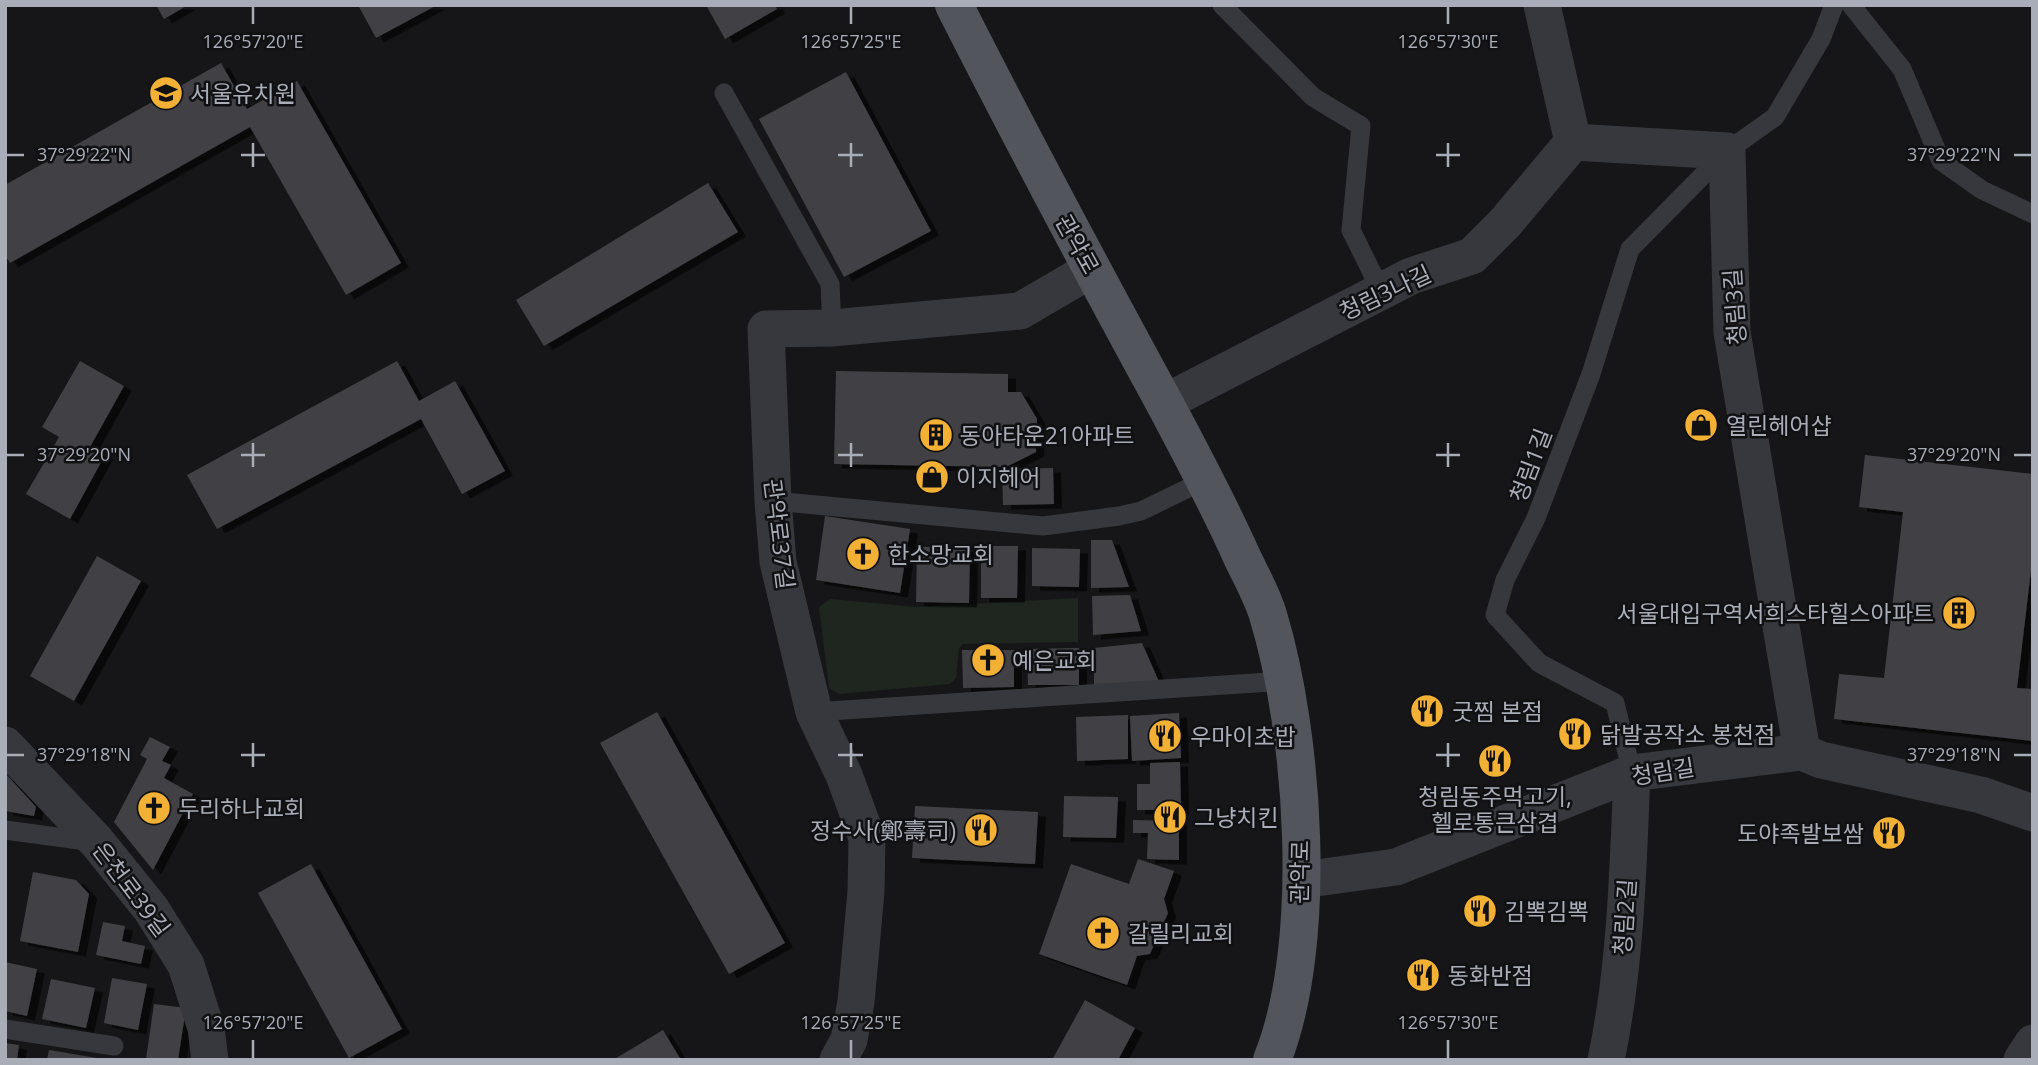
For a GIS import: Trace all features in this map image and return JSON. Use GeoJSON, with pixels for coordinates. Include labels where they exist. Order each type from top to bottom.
{"type":"FeatureCollection","features":[{"type":"Feature","properties":{"kind":"main road","name":"관악로"},"geometry":{"type":"LineString","coordinates":[[954,5],[1092,269],[1207,479],[1267,612],[1284,681],[1300,815],[1302,880],[1294,968],[1279,1042],[1272,1060]]}},
{"type":"Feature","properties":{"kind":"street"},"geometry":{"type":"LineString","coordinates":[[1542,5],[1573,142],[1727,151]]}},
{"type":"Feature","properties":{"kind":"street","name":"청림3나길"},"geometry":{"type":"LineString","coordinates":[[1164,402],[1411,276],[1472,256],[1505,223],[1573,142]]}},
{"type":"Feature","properties":{"kind":"street","name":"청림3길"},"geometry":{"type":"LineString","coordinates":[[1727,151],[1732,332],[1802,752]]}},
{"type":"Feature","properties":{"kind":"street","name":"관악로37길"},"geometry":{"type":"LineString","coordinates":[[838,1060],[849,1040],[856,1002],[866,892],[867,838],[844,775],[814,712],[778,562],[766,329],[832,328],[1020,311],[1092,269]]}},
{"type":"Feature","properties":{"kind":"street","name":"은천로39길"},"geometry":{"type":"LineString","coordinates":[[5,745],[97,842],[151,909],[186,965],[206,1028],[210,1060]]}},
{"type":"Feature","properties":{"kind":"street","name":"청림길"},"geometry":{"type":"LineString","coordinates":[[1302,880],[1396,867],[1632,773],[1802,752],[1821,760],[1981,794],[2033,813]]}},
{"type":"Feature","properties":{"kind":"street","name":"청림2길"},"geometry":{"type":"LineString","coordinates":[[1606,1060],[1615,1017],[1625,926],[1632,773]]}},
{"type":"Feature","properties":{"kind":"street"},"geometry":{"type":"LineString","coordinates":[[2022,1060],[2033,1043]]}},
{"type":"Feature","properties":{"kind":"lane"},"geometry":{"type":"LineString","coordinates":[[1222,5],[1313,97],[1361,126],[1351,230],[1381,291]]}},
{"type":"Feature","properties":{"kind":"lane"},"geometry":{"type":"LineString","coordinates":[[1727,151],[1775,117],[1821,39],[1833,5]]}},
{"type":"Feature","properties":{"kind":"lane"},"geometry":{"type":"LineString","coordinates":[[1851,5],[1902,69],[1941,161],[1982,190],[2033,214]]}},
{"type":"Feature","properties":{"kind":"lane"},"geometry":{"type":"LineString","coordinates":[[724,93],[830,284],[832,328]]}},
{"type":"Feature","properties":{"kind":"lane","name":"청림1길"},"geometry":{"type":"LineString","coordinates":[[1632,773],[1615,703],[1539,663],[1495,615],[1505,580],[1536,518],[1591,374],[1630,249],[1727,151]]}},
{"type":"Feature","properties":{"kind":"lane"},"geometry":{"type":"LineString","coordinates":[[773,501],[1043,526],[1119,516],[1141,510],[1207,479]]}},
{"type":"Feature","properties":{"kind":"lane"},"geometry":{"type":"LineString","coordinates":[[814,712],[1284,681]]}},
{"type":"Feature","properties":{"kind":"lane"},"geometry":{"type":"LineString","coordinates":[[5,830],[97,842]]}},
{"type":"Feature","properties":{"kind":"lane"},"geometry":{"type":"LineString","coordinates":[[5,1029],[114,1046]]}},
{"type":"Feature","properties":{"kind":"shaded area"},"geometry":{"type":"Polygon","coordinates":[[[1078,598],[1078,642],[963,644],[959,648],[956,678],[950,684],[839,694],[829,688],[819,607],[830,599],[916,607],[1078,598]]]}},
{"type":"Feature","properties":{"kind":"building"},"geometry":{"type":"Polygon","coordinates":[[[156,5],[188,5],[164,19],[156,5]]]}},
{"type":"Feature","properties":{"kind":"building"},"geometry":{"type":"Polygon","coordinates":[[[358,5],[437,5],[376,38],[358,5]]]}},
{"type":"Feature","properties":{"kind":"building"},"geometry":{"type":"Polygon","coordinates":[[[706,5],[775,5],[777,9],[725,39],[706,5]]]}},
{"type":"Feature","properties":{"kind":"building"},"geometry":{"type":"Polygon","coordinates":[[[221,63],[247,109],[297,81],[401,263],[346,295],[250,127],[10,263],[5,255],[5,185],[221,63]]]}},
{"type":"Feature","properties":{"kind":"building"},"geometry":{"type":"Polygon","coordinates":[[[846,72],[931,231],[844,277],[759,119],[846,72]]]}},
{"type":"Feature","properties":{"kind":"building"},"geometry":{"type":"Polygon","coordinates":[[[708,183],[738,232],[544,346],[516,300],[708,183]]]}},
{"type":"Feature","properties":{"kind":"building"},"geometry":{"type":"Polygon","coordinates":[[[80,361],[124,386],[90,447],[105,455],[70,519],[26,494],[59,437],[42,427],[80,361]]]}},
{"type":"Feature","properties":{"kind":"building"},"geometry":{"type":"Polygon","coordinates":[[[397,361],[419,401],[455,381],[505,471],[462,494],[421,419],[217,529],[187,475],[397,361]]]}},
{"type":"Feature","properties":{"kind":"building","name":"동아타운21아파트"},"geometry":{"type":"Polygon","coordinates":[[[836,371],[1008,374],[1008,392],[1021,392],[1037,419],[1036,452],[1006,467],[834,464],[836,371]]]}},
{"type":"Feature","properties":{"kind":"building","name":"서울대입구역서희스타힐스아파트"},"geometry":{"type":"Polygon","coordinates":[[[1865,455],[2033,474],[2033,553],[2017,688],[2033,689],[2033,741],[1834,719],[1839,674],[1884,678],[1903,512],[1859,507],[1865,455]]]}},
{"type":"Feature","properties":{"kind":"building"},"geometry":{"type":"Polygon","coordinates":[[[1053,468],[1054,504],[1003,505],[1002,469],[1053,468]]]}},
{"type":"Feature","properties":{"kind":"building","name":"한소망교회"},"geometry":{"type":"Polygon","coordinates":[[[825,516],[910,529],[900,593],[816,580],[825,516]]]}},
{"type":"Feature","properties":{"kind":"building"},"geometry":{"type":"Polygon","coordinates":[[[1091,540],[1112,540],[1129,587],[1091,588],[1091,540]]]}},
{"type":"Feature","properties":{"kind":"building"},"geometry":{"type":"Polygon","coordinates":[[[981,546],[1018,546],[1017,598],[981,598],[981,546]]]}},
{"type":"Feature","properties":{"kind":"building"},"geometry":{"type":"Polygon","coordinates":[[[917,547],[970,547],[969,603],[916,602],[917,547]]]}},
{"type":"Feature","properties":{"kind":"building"},"geometry":{"type":"Polygon","coordinates":[[[1032,548],[1080,549],[1079,587],[1032,586],[1032,548]]]}},
{"type":"Feature","properties":{"kind":"building"},"geometry":{"type":"Polygon","coordinates":[[[97,556],[141,581],[74,701],[30,676],[97,556]]]}},
{"type":"Feature","properties":{"kind":"building"},"geometry":{"type":"Polygon","coordinates":[[[1130,595],[1141,631],[1093,635],[1092,596],[1130,595]]]}},
{"type":"Feature","properties":{"kind":"building"},"geometry":{"type":"Polygon","coordinates":[[[1142,643],[1160,684],[1094,690],[1094,648],[1142,643]]]}},
{"type":"Feature","properties":{"kind":"building"},"geometry":{"type":"Polygon","coordinates":[[[1079,648],[1079,685],[1028,685],[1027,649],[1079,648]]]}},
{"type":"Feature","properties":{"kind":"building","name":"예은교회"},"geometry":{"type":"Polygon","coordinates":[[[962,650],[1014,650],[1014,687],[963,688],[962,650]]]}},
{"type":"Feature","properties":{"kind":"building"},"geometry":{"type":"Polygon","coordinates":[[[657,712],[785,943],[729,974],[600,743],[657,712]]]}},
{"type":"Feature","properties":{"kind":"building"},"geometry":{"type":"Polygon","coordinates":[[[1179,713],[1181,758],[1132,761],[1130,716],[1179,713]]]}},
{"type":"Feature","properties":{"kind":"building"},"geometry":{"type":"Polygon","coordinates":[[[1128,715],[1128,759],[1077,761],[1076,717],[1128,715]]]}},
{"type":"Feature","properties":{"kind":"building","name":"두리하나교회"},"geometry":{"type":"Polygon","coordinates":[[[150,737],[170,747],[162,761],[171,765],[164,778],[193,794],[153,870],[114,822],[147,759],[140,755],[150,737]]]}},
{"type":"Feature","properties":{"kind":"building"},"geometry":{"type":"Polygon","coordinates":[[[1180,762],[1181,810],[1137,810],[1137,784],[1150,784],[1150,763],[1180,762]]]}},
{"type":"Feature","properties":{"kind":"building"},"geometry":{"type":"Polygon","coordinates":[[[5,773],[36,807],[34,816],[5,811],[5,773]]]}},
{"type":"Feature","properties":{"kind":"building"},"geometry":{"type":"Polygon","coordinates":[[[1064,796],[1118,797],[1116,838],[1063,837],[1064,796]]]}},
{"type":"Feature","properties":{"kind":"building"},"geometry":{"type":"Polygon","coordinates":[[[915,806],[1038,812],[1035,864],[912,858],[915,806]]]}},
{"type":"Feature","properties":{"kind":"building"},"geometry":{"type":"Polygon","coordinates":[[[1133,820],[1179,821],[1179,860],[1147,859],[1148,833],[1133,833],[1133,820]]]}},
{"type":"Feature","properties":{"kind":"building","name":"갈릴리교회"},"geometry":{"type":"Polygon","coordinates":[[[1138,859],[1174,871],[1164,899],[1168,913],[1150,954],[1137,956],[1127,985],[1039,954],[1071,864],[1129,884],[1138,859]]]}},
{"type":"Feature","properties":{"kind":"building"},"geometry":{"type":"Polygon","coordinates":[[[311,864],[402,1029],[349,1058],[258,893],[311,864]]]}},
{"type":"Feature","properties":{"kind":"building"},"geometry":{"type":"Polygon","coordinates":[[[33,872],[76,880],[89,894],[78,952],[20,941],[33,872]]]}},
{"type":"Feature","properties":{"kind":"building"},"geometry":{"type":"Polygon","coordinates":[[[103,922],[125,926],[122,941],[145,946],[141,964],[96,955],[103,922]]]}},
{"type":"Feature","properties":{"kind":"building"},"geometry":{"type":"Polygon","coordinates":[[[5,962],[37,969],[27,1016],[5,1011],[5,962]]]}},
{"type":"Feature","properties":{"kind":"building"},"geometry":{"type":"Polygon","coordinates":[[[112,978],[147,984],[138,1030],[104,1023],[112,978]]]}},
{"type":"Feature","properties":{"kind":"building"},"geometry":{"type":"Polygon","coordinates":[[[51,979],[95,988],[86,1028],[42,1019],[51,979]]]}},
{"type":"Feature","properties":{"kind":"building"},"geometry":{"type":"Polygon","coordinates":[[[1085,1000],[1135,1028],[1118,1060],[1052,1060],[1085,1000]]]}},
{"type":"Feature","properties":{"kind":"building"},"geometry":{"type":"Polygon","coordinates":[[[154,1004],[186,1008],[178,1060],[146,1059],[154,1004]]]}},
{"type":"Feature","properties":{"kind":"building"},"geometry":{"type":"Polygon","coordinates":[[[663,1030],[681,1060],[613,1060],[663,1030]]]}},
{"type":"Feature","properties":{"kind":"building"},"geometry":{"type":"Polygon","coordinates":[[[5,1043],[19,1045],[17,1060],[5,1060],[5,1043]]]}},
{"type":"Feature","properties":{"kind":"building"},"geometry":{"type":"Polygon","coordinates":[[[49,1050],[97,1058],[97,1060],[47,1060],[49,1050]]]}},
{"type":"Feature","properties":{"kind":"place","name":"서울유치원"},"geometry":{"type":"Point","coordinates":[166,93]}},
{"type":"Feature","properties":{"kind":"place","name":"열린헤어샵"},"geometry":{"type":"Point","coordinates":[1701,425]}},
{"type":"Feature","properties":{"kind":"place","name":"동아타운21아파트"},"geometry":{"type":"Point","coordinates":[936,435]}},
{"type":"Feature","properties":{"kind":"place","name":"이지헤어"},"geometry":{"type":"Point","coordinates":[932,477]}},
{"type":"Feature","properties":{"kind":"place","name":"한소망교회"},"geometry":{"type":"Point","coordinates":[863,554]}},
{"type":"Feature","properties":{"kind":"place","name":"서울대입구역서희스타힐스아파트"},"geometry":{"type":"Point","coordinates":[1959,613]}},
{"type":"Feature","properties":{"kind":"place","name":"예은교회"},"geometry":{"type":"Point","coordinates":[988,660]}},
{"type":"Feature","properties":{"kind":"place","name":"굿찜 본점"},"geometry":{"type":"Point","coordinates":[1427,711]}},
{"type":"Feature","properties":{"kind":"place","name":"닭발공작소 봉천점"},"geometry":{"type":"Point","coordinates":[1575,734]}},
{"type":"Feature","properties":{"kind":"place","name":"우마이초밥"},"geometry":{"type":"Point","coordinates":[1165,736]}},
{"type":"Feature","properties":{"kind":"place","name":"청림동주먹고기, 헬로통큰삼겹"},"geometry":{"type":"Point","coordinates":[1495,761]}},
{"type":"Feature","properties":{"kind":"place","name":"두리하나교회"},"geometry":{"type":"Point","coordinates":[154,808]}},
{"type":"Feature","properties":{"kind":"place","name":"그냥치킨"},"geometry":{"type":"Point","coordinates":[1170,817]}},
{"type":"Feature","properties":{"kind":"place","name":"정수사(鄭壽司)"},"geometry":{"type":"Point","coordinates":[981,830]}},
{"type":"Feature","properties":{"kind":"place","name":"도야족발보쌈"},"geometry":{"type":"Point","coordinates":[1889,833]}},
{"type":"Feature","properties":{"kind":"place","name":"김뽁김뽁"},"geometry":{"type":"Point","coordinates":[1480,911]}},
{"type":"Feature","properties":{"kind":"place","name":"갈릴리교회"},"geometry":{"type":"Point","coordinates":[1103,933]}},
{"type":"Feature","properties":{"kind":"place","name":"동화반점"},"geometry":{"type":"Point","coordinates":[1423,975]}}]}
